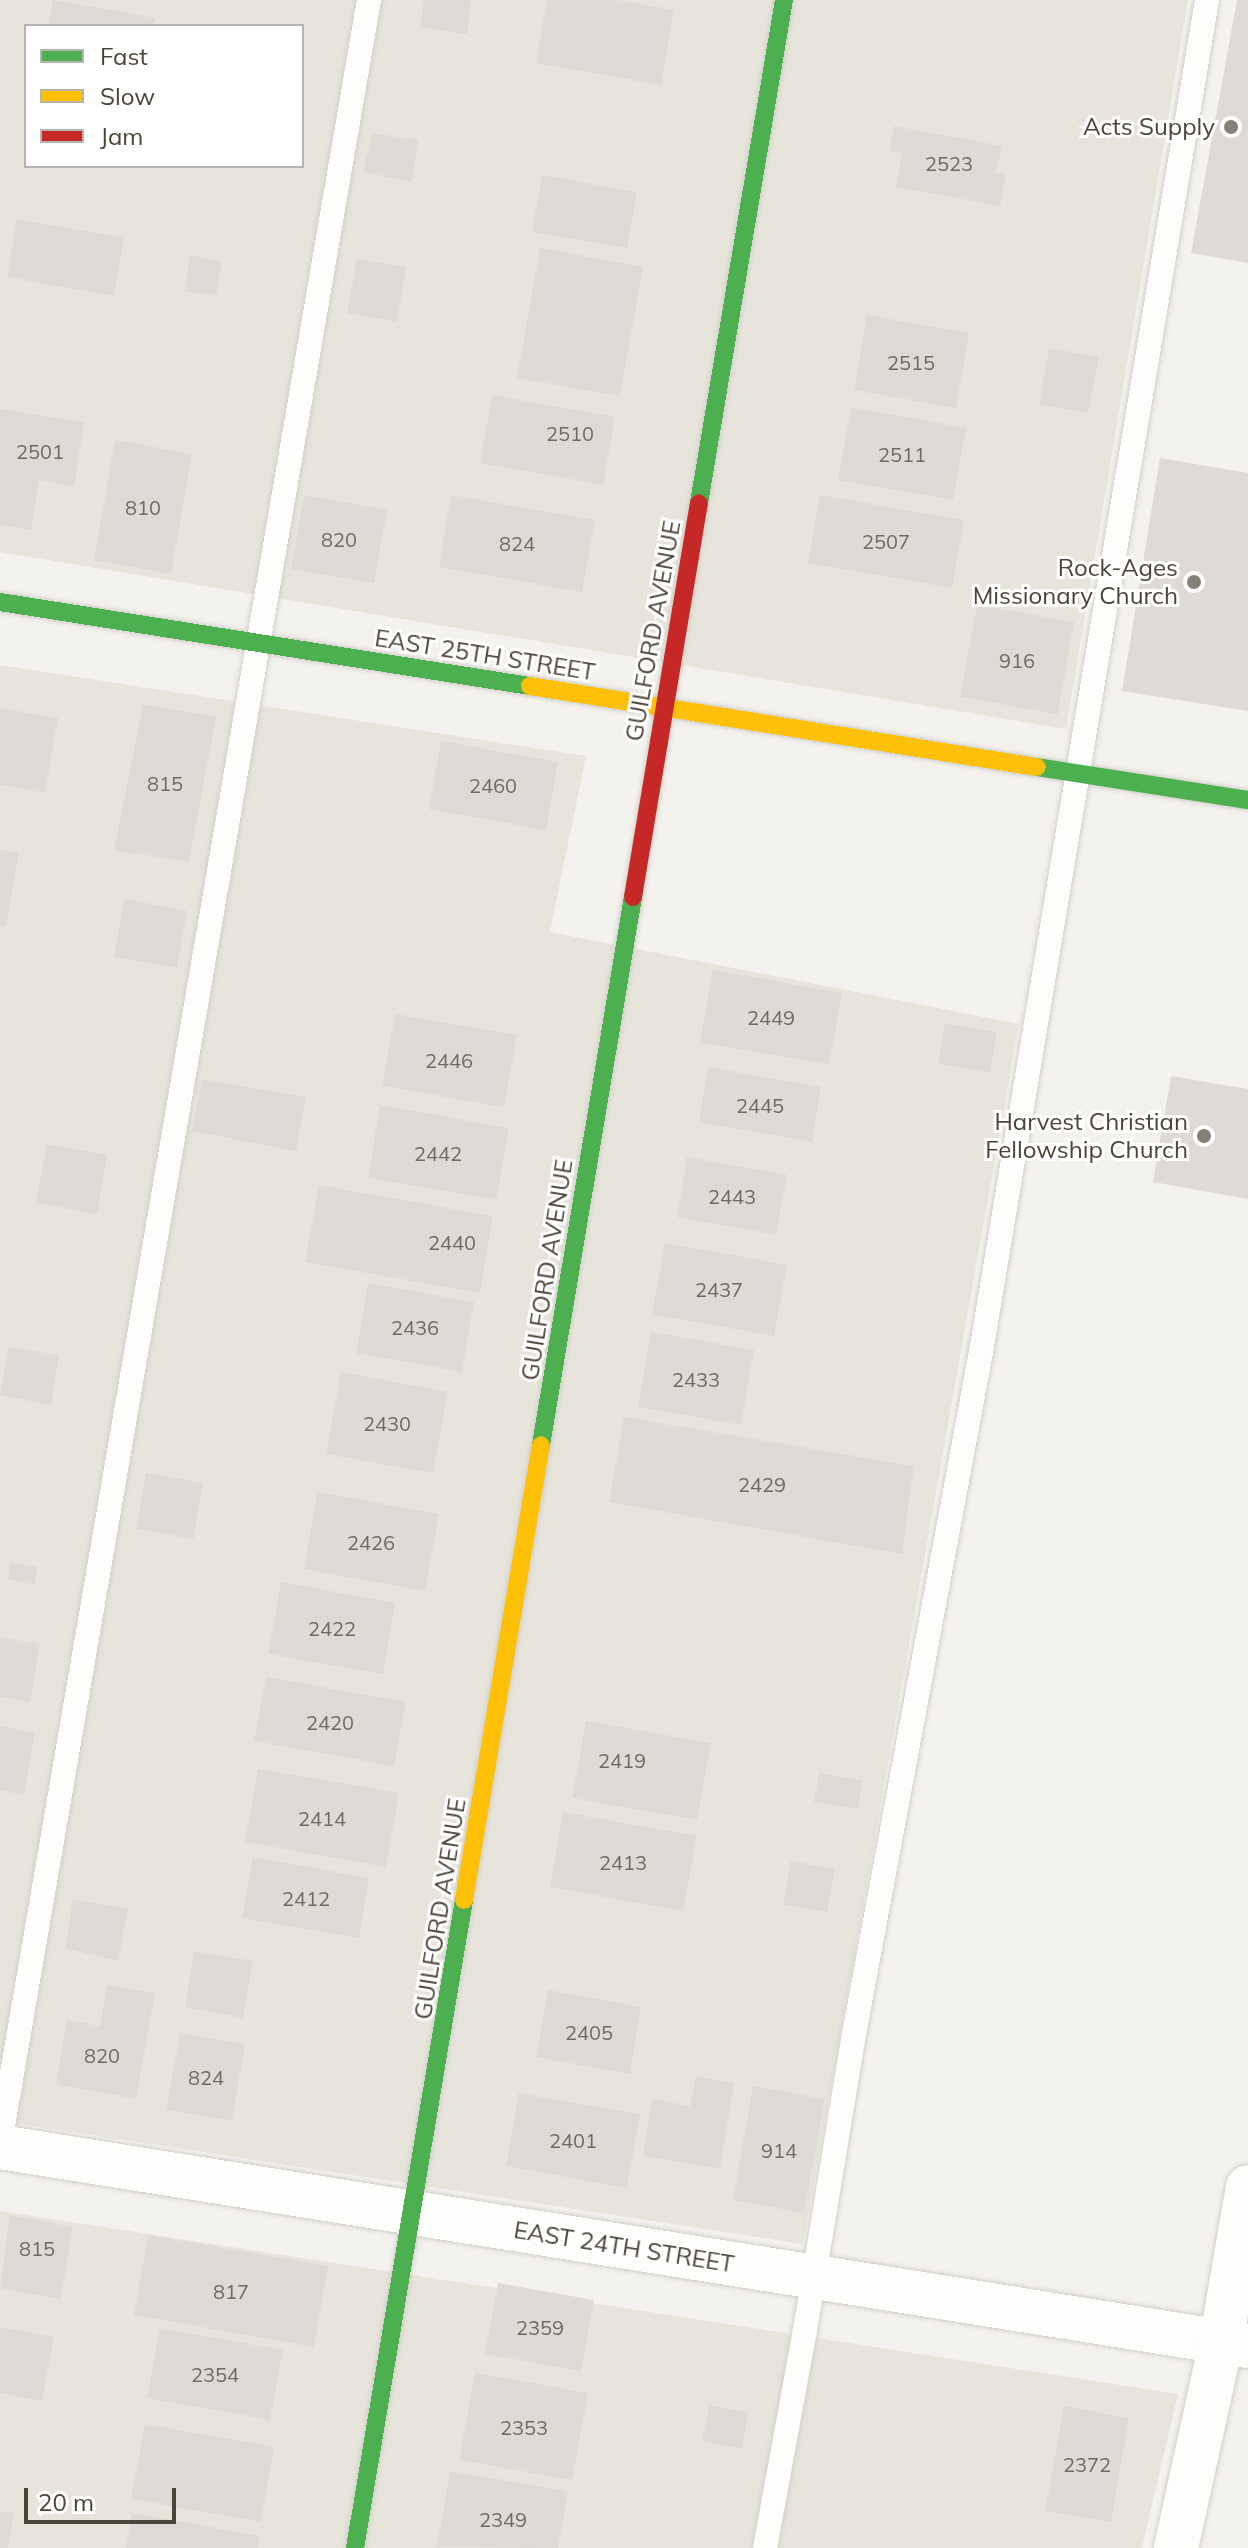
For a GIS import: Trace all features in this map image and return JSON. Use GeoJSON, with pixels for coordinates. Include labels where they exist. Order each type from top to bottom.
{"type":"FeatureCollection","features":[{"type":"Feature","properties":{"kind":"street","name":"GUILFORD AVENUE"},"geometry":{"type":"LineString","coordinates":[[355,2548],[784,0]]}},
{"type":"Feature","properties":{"kind":"street","name":"EAST 25TH STREET"},"geometry":{"type":"LineString","coordinates":[[0,602],[1248,800]]}},
{"type":"Feature","properties":{"kind":"street","name":"EAST 24TH STREET"},"geometry":{"type":"LineString","coordinates":[[0,2145],[1234,2345]]}},
{"type":"Feature","properties":{"kind":"street"},"geometry":{"type":"LineString","coordinates":[[1176,2548],[1234,2345],[1248,2187]]}},
{"type":"Feature","properties":{"kind":"lane"},"geometry":{"type":"LineString","coordinates":[[0,2145],[369,0]]}},
{"type":"Feature","properties":{"kind":"lane"},"geometry":{"type":"LineString","coordinates":[[765,2548],[857,2013],[984,1336],[1079,774],[1125,474],[1207,0]]}},
{"type":"Feature","properties":{"kind":"shaded area"},"geometry":{"type":"Polygon","coordinates":[[[0,0],[1188,0],[1066,729],[0,552],[0,0]]]}},
{"type":"Feature","properties":{"kind":"shaded area"},"geometry":{"type":"Polygon","coordinates":[[[0,665],[586,756],[550,932],[1019,1024],[803,2244],[0,2121],[0,665]]]}},
{"type":"Feature","properties":{"kind":"shaded area"},"geometry":{"type":"Polygon","coordinates":[[[0,2211],[1178,2394],[1142,2548],[0,2548],[0,2211]]]}},
{"type":"Feature","properties":{"kind":"building"},"geometry":{"type":"Polygon","coordinates":[[[53,0],[156,18],[154,24],[48,24],[53,0]]]}},
{"type":"Feature","properties":{"kind":"building"},"geometry":{"type":"Polygon","coordinates":[[[424,0],[471,0],[467,34],[420,27],[424,0]]]}},
{"type":"Feature","properties":{"kind":"building"},"geometry":{"type":"Polygon","coordinates":[[[547,0],[617,0],[674,10],[661,85],[536,63],[547,0]]]}},
{"type":"Feature","properties":{"kind":"building","name":"Acts Supply"},"geometry":{"type":"Polygon","coordinates":[[[1237,0],[1248,0],[1248,263],[1191,253],[1237,0]]]}},
{"type":"Feature","properties":{"kind":"building"},"geometry":{"type":"Polygon","coordinates":[[[894,126],[1002,146],[996,173],[1006,174],[1000,206],[896,187],[902,153],[889,151],[894,126]]]}},
{"type":"Feature","properties":{"kind":"building"},"geometry":{"type":"Polygon","coordinates":[[[372,133],[418,140],[412,182],[363,172],[372,133]]]}},
{"type":"Feature","properties":{"kind":"building"},"geometry":{"type":"Polygon","coordinates":[[[542,175],[637,192],[627,248],[532,232],[542,175]]]}},
{"type":"Feature","properties":{"kind":"building"},"geometry":{"type":"Polygon","coordinates":[[[17,219],[124,238],[114,296],[7,277],[17,219]]]}},
{"type":"Feature","properties":{"kind":"building"},"geometry":{"type":"Polygon","coordinates":[[[540,248],[643,267],[620,396],[517,378],[540,248]]]}},
{"type":"Feature","properties":{"kind":"building"},"geometry":{"type":"Polygon","coordinates":[[[190,255],[222,262],[216,296],[185,291],[190,255]]]}},
{"type":"Feature","properties":{"kind":"building"},"geometry":{"type":"Polygon","coordinates":[[[357,259],[406,267],[397,322],[347,313],[357,259]]]}},
{"type":"Feature","properties":{"kind":"building"},"geometry":{"type":"Polygon","coordinates":[[[867,315],[969,333],[956,408],[854,390],[867,315]]]}},
{"type":"Feature","properties":{"kind":"building"},"geometry":{"type":"Polygon","coordinates":[[[1049,348],[1099,357],[1088,413],[1039,405],[1049,348]]]}},
{"type":"Feature","properties":{"kind":"building"},"geometry":{"type":"Polygon","coordinates":[[[492,395],[615,417],[603,485],[480,463],[492,395]]]}},
{"type":"Feature","properties":{"kind":"building"},"geometry":{"type":"Polygon","coordinates":[[[851,407],[966,428],[953,500],[838,480],[851,407]]]}},
{"type":"Feature","properties":{"kind":"building"},"geometry":{"type":"Polygon","coordinates":[[[0,409],[84,422],[74,486],[39,480],[31,530],[0,525],[0,409]]]}},
{"type":"Feature","properties":{"kind":"building"},"geometry":{"type":"Polygon","coordinates":[[[115,440],[192,454],[171,574],[94,560],[115,440]]]}},
{"type":"Feature","properties":{"kind":"building","name":"Rock-Ages Missionary Church"},"geometry":{"type":"Polygon","coordinates":[[[1160,458],[1248,473],[1248,711],[1122,691],[1160,458]]]}},
{"type":"Feature","properties":{"kind":"building"},"geometry":{"type":"Polygon","coordinates":[[[304,495],[387,510],[374,583],[291,569],[304,495]]]}},
{"type":"Feature","properties":{"kind":"building"},"geometry":{"type":"Polygon","coordinates":[[[451,495],[595,520],[582,592],[439,567],[451,495]]]}},
{"type":"Feature","properties":{"kind":"building"},"geometry":{"type":"Polygon","coordinates":[[[820,495],[964,520],[952,588],[808,563],[820,495]]]}},
{"type":"Feature","properties":{"kind":"building"},"geometry":{"type":"Polygon","coordinates":[[[977,605],[1074,622],[1058,714],[960,697],[977,605]]]}},
{"type":"Feature","properties":{"kind":"building"},"geometry":{"type":"Polygon","coordinates":[[[143,704],[216,717],[189,862],[114,850],[143,704]]]}},
{"type":"Feature","properties":{"kind":"building"},"geometry":{"type":"Polygon","coordinates":[[[0,708],[58,718],[45,793],[0,785],[0,708]]]}},
{"type":"Feature","properties":{"kind":"building"},"geometry":{"type":"Polygon","coordinates":[[[441,741],[558,762],[546,830],[429,809],[441,741]]]}},
{"type":"Feature","properties":{"kind":"building"},"geometry":{"type":"Polygon","coordinates":[[[0,849],[19,853],[6,926],[0,925],[0,849]]]}},
{"type":"Feature","properties":{"kind":"building"},"geometry":{"type":"Polygon","coordinates":[[[124,899],[187,911],[177,968],[114,957],[124,899]]]}},
{"type":"Feature","properties":{"kind":"building"},"geometry":{"type":"Polygon","coordinates":[[[713,970],[842,993],[829,1065],[700,1042],[713,970]]]}},
{"type":"Feature","properties":{"kind":"building"},"geometry":{"type":"Polygon","coordinates":[[[395,1014],[517,1035],[504,1107],[382,1086],[395,1014]]]}},
{"type":"Feature","properties":{"kind":"building"},"geometry":{"type":"Polygon","coordinates":[[[945,1023],[997,1032],[990,1073],[938,1064],[945,1023]]]}},
{"type":"Feature","properties":{"kind":"building"},"geometry":{"type":"Polygon","coordinates":[[[708,1067],[821,1087],[812,1142],[699,1122],[708,1067]]]}},
{"type":"Feature","properties":{"kind":"building","name":"Harvest Christian Fellowship Church"},"geometry":{"type":"Polygon","coordinates":[[[1171,1076],[1248,1089],[1248,1199],[1153,1182],[1171,1076]]]}},
{"type":"Feature","properties":{"kind":"building"},"geometry":{"type":"Polygon","coordinates":[[[202,1079],[306,1097],[296,1151],[192,1131],[202,1079]]]}},
{"type":"Feature","properties":{"kind":"building"},"geometry":{"type":"Polygon","coordinates":[[[380,1105],[509,1128],[496,1200],[368,1178],[380,1105]]]}},
{"type":"Feature","properties":{"kind":"building"},"geometry":{"type":"Polygon","coordinates":[[[47,1144],[107,1155],[97,1214],[36,1203],[47,1144]]]}},
{"type":"Feature","properties":{"kind":"building"},"geometry":{"type":"Polygon","coordinates":[[[687,1157],[787,1175],[776,1235],[677,1217],[687,1157]]]}},
{"type":"Feature","properties":{"kind":"building"},"geometry":{"type":"Polygon","coordinates":[[[319,1185],[493,1216],[480,1293],[305,1262],[319,1185]]]}},
{"type":"Feature","properties":{"kind":"building"},"geometry":{"type":"Polygon","coordinates":[[[665,1243],[787,1265],[774,1336],[652,1314],[665,1243]]]}},
{"type":"Feature","properties":{"kind":"building"},"geometry":{"type":"Polygon","coordinates":[[[368,1283],[474,1302],[462,1372],[356,1353],[368,1283]]]}},
{"type":"Feature","properties":{"kind":"building"},"geometry":{"type":"Polygon","coordinates":[[[651,1332],[754,1350],[741,1425],[638,1407],[651,1332]]]}},
{"type":"Feature","properties":{"kind":"building"},"geometry":{"type":"Polygon","coordinates":[[[9,1347],[59,1355],[51,1405],[0,1395],[9,1347]]]}},
{"type":"Feature","properties":{"kind":"building"},"geometry":{"type":"Polygon","coordinates":[[[341,1372],[448,1392],[433,1473],[326,1454],[341,1372]]]}},
{"type":"Feature","properties":{"kind":"building"},"geometry":{"type":"Polygon","coordinates":[[[624,1417],[914,1466],[902,1554],[609,1502],[624,1417]]]}},
{"type":"Feature","properties":{"kind":"building"},"geometry":{"type":"Polygon","coordinates":[[[146,1473],[203,1483],[193,1539],[136,1529],[146,1473]]]}},
{"type":"Feature","properties":{"kind":"building"},"geometry":{"type":"Polygon","coordinates":[[[317,1492],[439,1514],[425,1591],[304,1569],[317,1492]]]}},
{"type":"Feature","properties":{"kind":"building"},"geometry":{"type":"Polygon","coordinates":[[[11,1563],[37,1567],[35,1585],[8,1579],[11,1563]]]}},
{"type":"Feature","properties":{"kind":"building"},"geometry":{"type":"Polygon","coordinates":[[[281,1582],[395,1603],[383,1674],[268,1654],[281,1582]]]}},
{"type":"Feature","properties":{"kind":"building"},"geometry":{"type":"Polygon","coordinates":[[[0,1637],[40,1644],[30,1702],[0,1697],[0,1637]]]}},
{"type":"Feature","properties":{"kind":"building"},"geometry":{"type":"Polygon","coordinates":[[[266,1677],[406,1702],[394,1766],[254,1741],[266,1677]]]}},
{"type":"Feature","properties":{"kind":"building"},"geometry":{"type":"Polygon","coordinates":[[[586,1721],[711,1743],[697,1820],[572,1798],[586,1721]]]}},
{"type":"Feature","properties":{"kind":"building"},"geometry":{"type":"Polygon","coordinates":[[[0,1726],[35,1733],[24,1795],[0,1790],[0,1726]]]}},
{"type":"Feature","properties":{"kind":"building"},"geometry":{"type":"Polygon","coordinates":[[[258,1769],[399,1793],[386,1867],[245,1842],[258,1769]]]}},
{"type":"Feature","properties":{"kind":"building"},"geometry":{"type":"Polygon","coordinates":[[[819,1773],[863,1781],[858,1809],[814,1802],[819,1773]]]}},
{"type":"Feature","properties":{"kind":"building"},"geometry":{"type":"Polygon","coordinates":[[[563,1812],[697,1836],[683,1911],[550,1887],[563,1812]]]}},
{"type":"Feature","properties":{"kind":"building"},"geometry":{"type":"Polygon","coordinates":[[[253,1857],[369,1878],[359,1938],[242,1918],[253,1857]]]}},
{"type":"Feature","properties":{"kind":"building"},"geometry":{"type":"Polygon","coordinates":[[[791,1861],[835,1869],[827,1912],[783,1905],[791,1861]]]}},
{"type":"Feature","properties":{"kind":"building"},"geometry":{"type":"Polygon","coordinates":[[[73,1899],[128,1909],[118,1961],[65,1948],[73,1899]]]}},
{"type":"Feature","properties":{"kind":"building"},"geometry":{"type":"Polygon","coordinates":[[[194,1951],[253,1961],[243,2018],[185,2007],[194,1951]]]}},
{"type":"Feature","properties":{"kind":"building"},"geometry":{"type":"Polygon","coordinates":[[[107,1985],[155,1993],[136,2099],[56,2084],[67,2020],[100,2026],[107,1985]]]}},
{"type":"Feature","properties":{"kind":"building"},"geometry":{"type":"Polygon","coordinates":[[[548,1990],[641,2007],[630,2074],[536,2057],[548,1990]]]}},
{"type":"Feature","properties":{"kind":"building"},"geometry":{"type":"Polygon","coordinates":[[[180,2033],[245,2044],[232,2121],[166,2110],[180,2033]]]}},
{"type":"Feature","properties":{"kind":"building"},"geometry":{"type":"Polygon","coordinates":[[[696,2076],[734,2083],[720,2169],[643,2156],[652,2099],[690,2106],[696,2076]]]}},
{"type":"Feature","properties":{"kind":"building"},"geometry":{"type":"Polygon","coordinates":[[[753,2086],[825,2099],[804,2213],[733,2200],[753,2086]]]}},
{"type":"Feature","properties":{"kind":"building"},"geometry":{"type":"Polygon","coordinates":[[[519,2093],[640,2114],[627,2188],[506,2166],[519,2093]]]}},
{"type":"Feature","properties":{"kind":"building"},"geometry":{"type":"Polygon","coordinates":[[[10,2215],[73,2227],[61,2299],[0,2288],[10,2215]]]}},
{"type":"Feature","properties":{"kind":"building"},"geometry":{"type":"Polygon","coordinates":[[[148,2235],[328,2266],[314,2347],[134,2315],[148,2235]]]}},
{"type":"Feature","properties":{"kind":"building"},"geometry":{"type":"Polygon","coordinates":[[[498,2283],[594,2300],[581,2371],[485,2354],[498,2283]]]}},
{"type":"Feature","properties":{"kind":"building"},"geometry":{"type":"Polygon","coordinates":[[[0,2327],[54,2337],[42,2401],[0,2393],[0,2327]]]}},
{"type":"Feature","properties":{"kind":"building"},"geometry":{"type":"Polygon","coordinates":[[[160,2328],[283,2350],[270,2420],[147,2398],[160,2328]]]}},
{"type":"Feature","properties":{"kind":"building"},"geometry":{"type":"Polygon","coordinates":[[[475,2373],[588,2393],[572,2480],[459,2460],[475,2373]]]}},
{"type":"Feature","properties":{"kind":"building"},"geometry":{"type":"Polygon","coordinates":[[[709,2405],[748,2413],[742,2449],[702,2441],[709,2405]]]}},
{"type":"Feature","properties":{"kind":"building"},"geometry":{"type":"Polygon","coordinates":[[[1064,2406],[1129,2418],[1111,2522],[1045,2511],[1064,2406]]]}},
{"type":"Feature","properties":{"kind":"building"},"geometry":{"type":"Polygon","coordinates":[[[145,2424],[274,2447],[261,2522],[131,2499],[145,2424]]]}},
{"type":"Feature","properties":{"kind":"building"},"geometry":{"type":"Polygon","coordinates":[[[450,2471],[568,2491],[558,2548],[437,2547],[450,2471]]]}},
{"type":"Feature","properties":{"kind":"building"},"geometry":{"type":"Polygon","coordinates":[[[0,2511],[14,2513],[8,2548],[0,2548],[0,2511]]]}},
{"type":"Feature","properties":{"kind":"building"},"geometry":{"type":"Polygon","coordinates":[[[132,2513],[260,2536],[258,2548],[126,2548],[132,2513]]]}},
{"type":"Feature","properties":{"kind":"traffic: fast"},"geometry":{"type":"LineString","coordinates":[[699,503],[784,0]]}},
{"type":"Feature","properties":{"kind":"traffic: fast"},"geometry":{"type":"LineString","coordinates":[[0,602],[530,686]]}},
{"type":"Feature","properties":{"kind":"traffic: fast"},"geometry":{"type":"LineString","coordinates":[[1037,767],[1248,800]]}},
{"type":"Feature","properties":{"kind":"traffic: fast"},"geometry":{"type":"LineString","coordinates":[[541,1445],[633,897]]}},
{"type":"Feature","properties":{"kind":"traffic: fast"},"geometry":{"type":"LineString","coordinates":[[355,2548],[464,1900]]}},
{"type":"Feature","properties":{"kind":"traffic: slow"},"geometry":{"type":"LineString","coordinates":[[530,686],[1037,767]]}},
{"type":"Feature","properties":{"kind":"traffic: slow"},"geometry":{"type":"LineString","coordinates":[[464,1900],[541,1445]]}},
{"type":"Feature","properties":{"kind":"traffic: jam"},"geometry":{"type":"LineString","coordinates":[[633,897],[699,503]]}},
{"type":"Feature","properties":{"kind":"place","name":"Acts Supply"},"geometry":{"type":"Point","coordinates":[1231,127]}},
{"type":"Feature","properties":{"kind":"place","name":"Rock-Ages Missionary Church"},"geometry":{"type":"Point","coordinates":[1194,582]}},
{"type":"Feature","properties":{"kind":"place","name":"Harvest Christian Fellowship Church"},"geometry":{"type":"Point","coordinates":[1204,1136]}}]}
